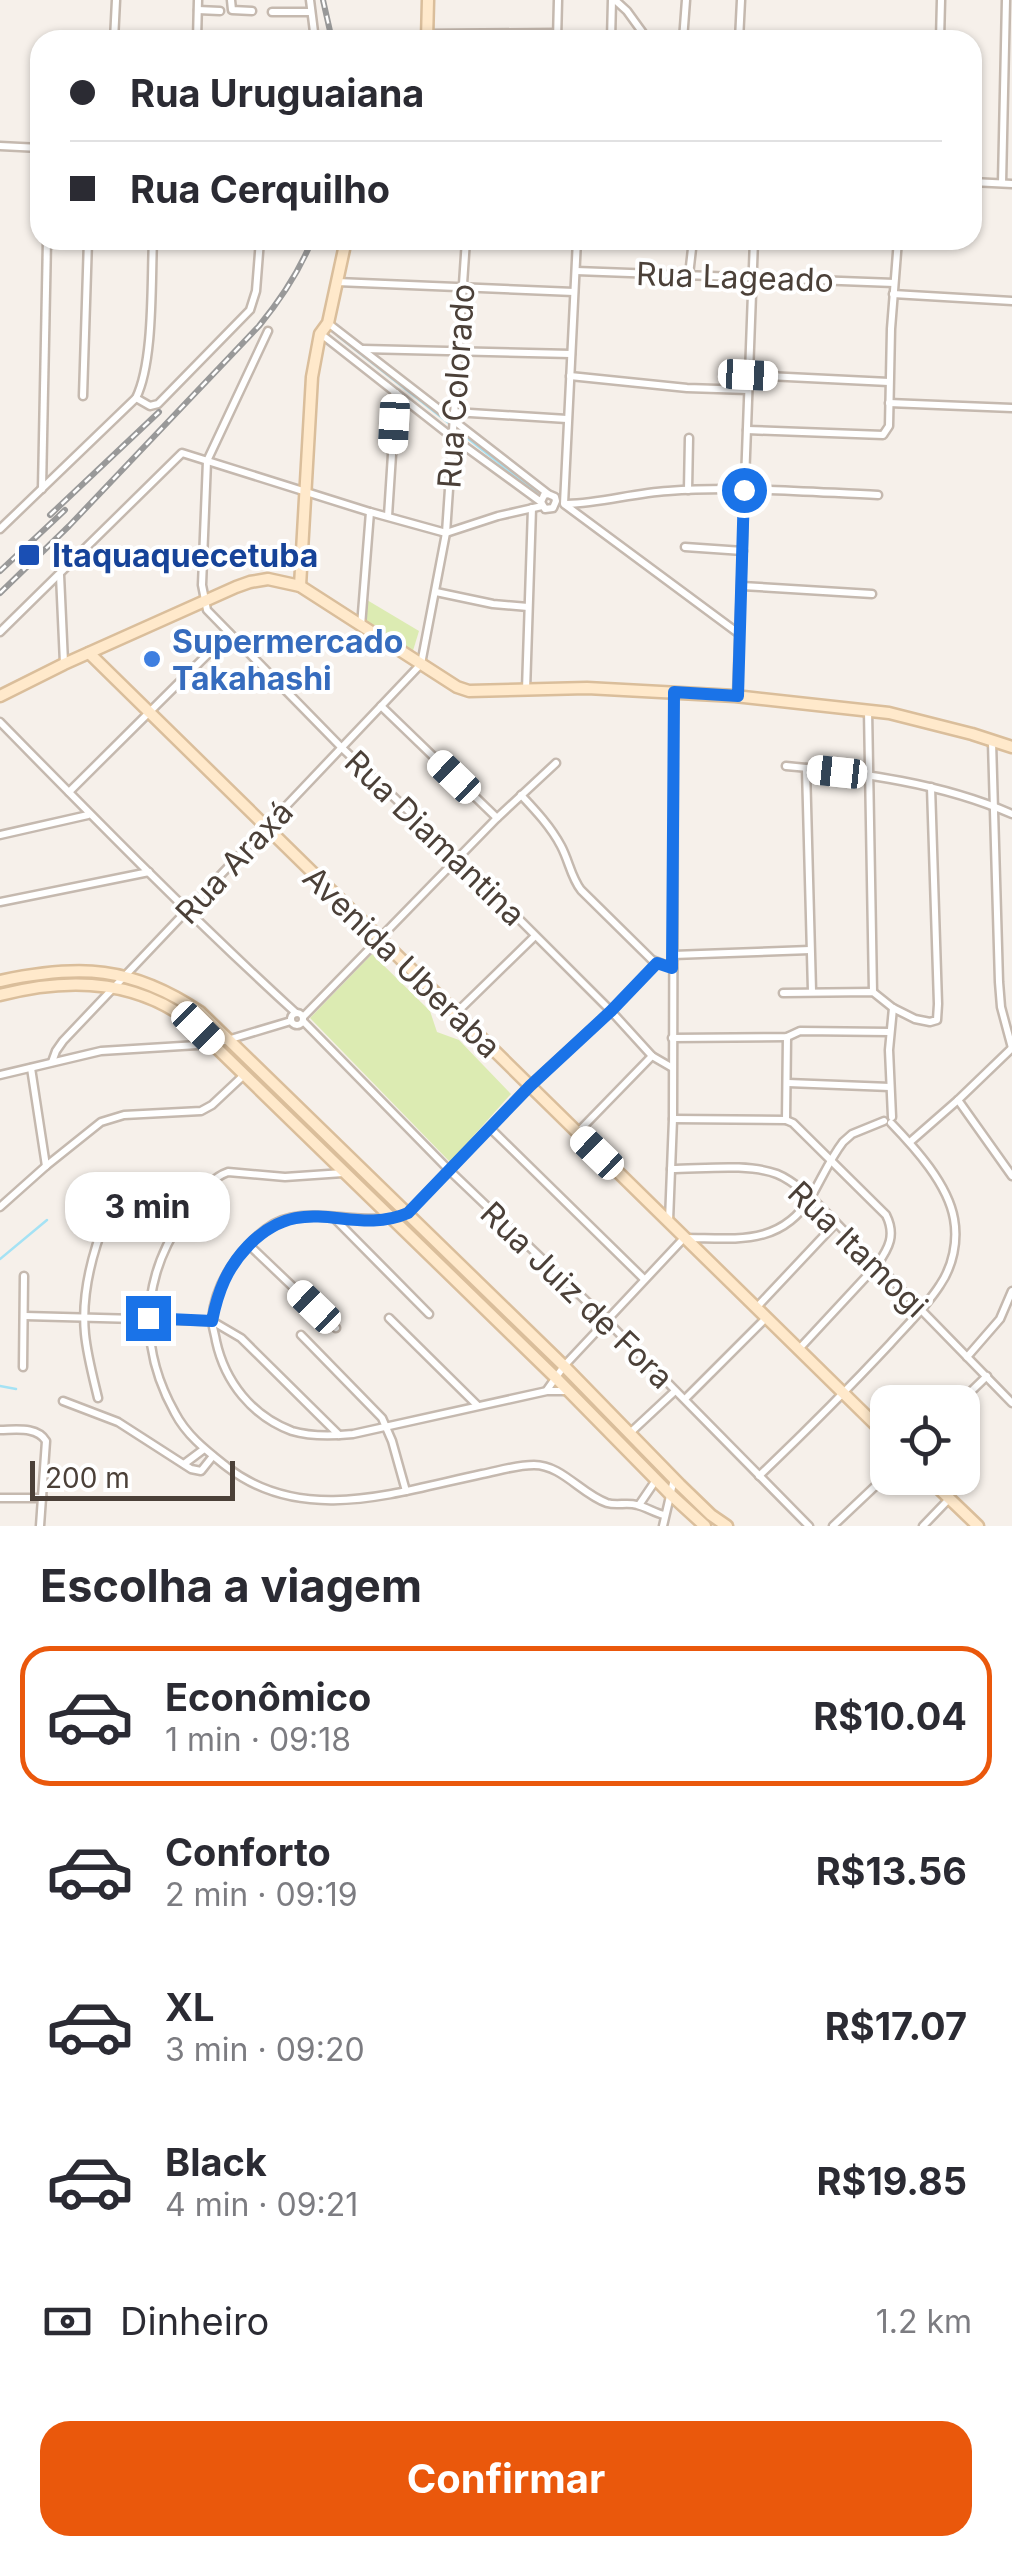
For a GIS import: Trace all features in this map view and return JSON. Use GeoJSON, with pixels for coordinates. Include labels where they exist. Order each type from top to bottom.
{"type":"FeatureCollection","features":[{"type":"Feature","properties":{"kind":"main road"},"geometry":{"type":"LineString","coordinates":[[427,30],[428,0]]}},
{"type":"Feature","properties":{"kind":"main road"},"geometry":{"type":"LineString","coordinates":[[300,586],[312,376],[344,250]]}},
{"type":"Feature","properties":{"kind":"main road"},"geometry":{"type":"LineString","coordinates":[[0,696],[236,587],[258,580],[280,580],[300,586],[464,690],[587,688],[738,696],[868,710],[935,724],[1012,747]]}},
{"type":"Feature","properties":{"kind":"main road","name":"Avenida Uberaba"},"geometry":{"type":"LineString","coordinates":[[89,653],[870,1419]]}},
{"type":"Feature","properties":{"kind":"main road"},"geometry":{"type":"LineString","coordinates":[[0,981],[68,970],[124,976],[153,984],[200,1012],[609,1410],[674,1479],[727,1526]]}},
{"type":"Feature","properties":{"kind":"main road"},"geometry":{"type":"LineString","coordinates":[[0,994],[62,983],[114,986],[163,1003],[188,1019],[705,1526]]}},
{"type":"Feature","properties":{"kind":"main road"},"geometry":{"type":"LineString","coordinates":[[442,1268],[453,1257]]}},
{"type":"Feature","properties":{"kind":"main road"},"geometry":{"type":"LineString","coordinates":[[597,1421],[609,1410]]}},
{"type":"Feature","properties":{"kind":"main road"},"geometry":{"type":"LineString","coordinates":[[947,1495],[978,1526]]}},
{"type":"Feature","properties":{"kind":"street"},"geometry":{"type":"LineString","coordinates":[[114,30],[116,0]]}},
{"type":"Feature","properties":{"kind":"street"},"geometry":{"type":"LineString","coordinates":[[197,30],[198,0]]}},
{"type":"Feature","properties":{"kind":"street"},"geometry":{"type":"LineString","coordinates":[[231,0],[231,10],[252,11]]}},
{"type":"Feature","properties":{"kind":"street"},"geometry":{"type":"LineString","coordinates":[[310,0],[314,30]]}},
{"type":"Feature","properties":{"kind":"street"},"geometry":{"type":"LineString","coordinates":[[557,30],[558,0]]}},
{"type":"Feature","properties":{"kind":"street"},"geometry":{"type":"LineString","coordinates":[[612,30],[614,0]]}},
{"type":"Feature","properties":{"kind":"street"},"geometry":{"type":"LineString","coordinates":[[614,0],[641,30]]}},
{"type":"Feature","properties":{"kind":"street"},"geometry":{"type":"LineString","coordinates":[[684,30],[686,0]]}},
{"type":"Feature","properties":{"kind":"street"},"geometry":{"type":"LineString","coordinates":[[740,30],[741,0]]}},
{"type":"Feature","properties":{"kind":"street"},"geometry":{"type":"LineString","coordinates":[[940,30],[941,0]]}},
{"type":"Feature","properties":{"kind":"street"},"geometry":{"type":"LineString","coordinates":[[1002,183],[1006,0]]}},
{"type":"Feature","properties":{"kind":"street"},"geometry":{"type":"LineString","coordinates":[[198,10],[220,11]]}},
{"type":"Feature","properties":{"kind":"street"},"geometry":{"type":"LineString","coordinates":[[272,12],[311,12]]}},
{"type":"Feature","properties":{"kind":"street"},"geometry":{"type":"LineString","coordinates":[[0,146],[30,148]]}},
{"type":"Feature","properties":{"kind":"street"},"geometry":{"type":"LineString","coordinates":[[982,182],[1012,184]]}},
{"type":"Feature","properties":{"kind":"street"},"geometry":{"type":"LineString","coordinates":[[42,490],[48,250]]}},
{"type":"Feature","properties":{"kind":"street"},"geometry":{"type":"LineString","coordinates":[[83,396],[88,250]]}},
{"type":"Feature","properties":{"kind":"street"},"geometry":{"type":"LineString","coordinates":[[0,528],[136,398],[147,356],[152,250]]}},
{"type":"Feature","properties":{"kind":"street"},"geometry":{"type":"LineString","coordinates":[[136,398],[150,406],[158,404],[250,310],[256,291],[259,250]]}},
{"type":"Feature","properties":{"kind":"street","name":"Rua Colorado"},"geometry":{"type":"LineString","coordinates":[[421,664],[446,533],[465,250]]}},
{"type":"Feature","properties":{"kind":"street"},"geometry":{"type":"LineString","coordinates":[[560,503],[577,250]]}},
{"type":"Feature","properties":{"kind":"street"},"geometry":{"type":"LineString","coordinates":[[690,275],[692,250]]}},
{"type":"Feature","properties":{"kind":"street"},"geometry":{"type":"LineString","coordinates":[[738,696],[753,250]]}},
{"type":"Feature","properties":{"kind":"street"},"geometry":{"type":"LineString","coordinates":[[746,430],[883,435],[889,426],[897,250]]}},
{"type":"Feature","properties":{"kind":"street","name":"Rua Lageado"},"geometry":{"type":"LineString","coordinates":[[576,271],[894,283]]}},
{"type":"Feature","properties":{"kind":"street"},"geometry":{"type":"LineString","coordinates":[[336,282],[574,292]]}},
{"type":"Feature","properties":{"kind":"street"},"geometry":{"type":"LineString","coordinates":[[893,294],[1012,301]]}},
{"type":"Feature","properties":{"kind":"street"},"geometry":{"type":"LineString","coordinates":[[328,323],[548,494],[738,633]]}},
{"type":"Feature","properties":{"kind":"street"},"geometry":{"type":"LineString","coordinates":[[204,603],[207,461],[268,331]]}},
{"type":"Feature","properties":{"kind":"street"},"geometry":{"type":"LineString","coordinates":[[320,334],[549,510],[560,503],[594,503],[688,490],[878,495]]}},
{"type":"Feature","properties":{"kind":"street"},"geometry":{"type":"LineString","coordinates":[[362,349],[572,354]]}},
{"type":"Feature","properties":{"kind":"street"},"geometry":{"type":"LineString","coordinates":[[748,375],[889,382]]}},
{"type":"Feature","properties":{"kind":"street"},"geometry":{"type":"LineString","coordinates":[[570,376],[748,390]]}},
{"type":"Feature","properties":{"kind":"street"},"geometry":{"type":"LineString","coordinates":[[388,516],[396,393]]}},
{"type":"Feature","properties":{"kind":"street"},"geometry":{"type":"LineString","coordinates":[[889,403],[1012,408]]}},
{"type":"Feature","properties":{"kind":"street"},"geometry":{"type":"LineString","coordinates":[[454,420],[567,420]]}},
{"type":"Feature","properties":{"kind":"street"},"geometry":{"type":"LineString","coordinates":[[688,490],[689,438]]}},
{"type":"Feature","properties":{"kind":"street"},"geometry":{"type":"LineString","coordinates":[[0,632],[182,453],[446,533],[541,504]]}},
{"type":"Feature","properties":{"kind":"street"},"geometry":{"type":"LineString","coordinates":[[541,504],[541,498],[548,494]]}},
{"type":"Feature","properties":{"kind":"street"},"geometry":{"type":"LineString","coordinates":[[526,690],[532,508]]}},
{"type":"Feature","properties":{"kind":"street"},"geometry":{"type":"LineString","coordinates":[[361,627],[370,512]]}},
{"type":"Feature","properties":{"kind":"street"},"geometry":{"type":"LineString","coordinates":[[686,547],[743,552]]}},
{"type":"Feature","properties":{"kind":"street"},"geometry":{"type":"LineString","coordinates":[[60,574],[64,664]]}},
{"type":"Feature","properties":{"kind":"street"},"geometry":{"type":"LineString","coordinates":[[742,586],[872,594]]}},
{"type":"Feature","properties":{"kind":"street"},"geometry":{"type":"LineString","coordinates":[[436,592],[528,607]]}},
{"type":"Feature","properties":{"kind":"street","name":"Rua Diamantina"},"geometry":{"type":"LineString","coordinates":[[204,603],[229,634],[652,1056],[672,1067]]}},
{"type":"Feature","properties":{"kind":"street"},"geometry":{"type":"LineString","coordinates":[[68,792],[229,634]]}},
{"type":"Feature","properties":{"kind":"street","name":"Rua Araxá"},"geometry":{"type":"LineString","coordinates":[[52,1062],[64,1041],[114,986],[421,664]]}},
{"type":"Feature","properties":{"kind":"street"},"geometry":{"type":"LineString","coordinates":[[669,1222],[674,692]]}},
{"type":"Feature","properties":{"kind":"street"},"geometry":{"type":"LineString","coordinates":[[380,706],[498,818]]}},
{"type":"Feature","properties":{"kind":"street"},"geometry":{"type":"LineString","coordinates":[[868,710],[873,992]]}},
{"type":"Feature","properties":{"kind":"street","name":"Rua Juiz de Fora"},"geometry":{"type":"LineString","coordinates":[[0,722],[236,958],[301,1017],[449,1170],[606,1320],[809,1526]]}},
{"type":"Feature","properties":{"kind":"street"},"geometry":{"type":"LineString","coordinates":[[910,1142],[1012,1048],[999,982],[992,740]]}},
{"type":"Feature","properties":{"kind":"street"},"geometry":{"type":"LineString","coordinates":[[0,1075],[101,1050],[214,1044],[291,1021],[298,1026],[301,1017],[556,763]]}},
{"type":"Feature","properties":{"kind":"street"},"geometry":{"type":"LineString","coordinates":[[786,766],[931,787],[1012,814]]}},
{"type":"Feature","properties":{"kind":"street"},"geometry":{"type":"LineString","coordinates":[[806,768],[812,991]]}},
{"type":"Feature","properties":{"kind":"street"},"geometry":{"type":"LineString","coordinates":[[783,993],[873,992],[893,1008],[924,1022],[938,1018],[931,787]]}},
{"type":"Feature","properties":{"kind":"street"},"geometry":{"type":"LineString","coordinates":[[521,795],[555,836],[581,890],[642,952],[672,968]]}},
{"type":"Feature","properties":{"kind":"street"},"geometry":{"type":"LineString","coordinates":[[0,835],[90,814]]}},
{"type":"Feature","properties":{"kind":"street"},"geometry":{"type":"LineString","coordinates":[[0,902],[150,872]]}},
{"type":"Feature","properties":{"kind":"street"},"geometry":{"type":"LineString","coordinates":[[456,1013],[535,936]]}},
{"type":"Feature","properties":{"kind":"street"},"geometry":{"type":"LineString","coordinates":[[673,956],[810,950]]}},
{"type":"Feature","properties":{"kind":"street"},"geometry":{"type":"LineString","coordinates":[[569,1391],[547,1391],[339,1436],[305,1434],[260,1414],[230,1380],[212,1321],[224,1278],[249,1244],[266,1229],[288,1218],[392,1220],[408,1213],[530,1086],[657,963]]}},
{"type":"Feature","properties":{"kind":"street"},"geometry":{"type":"LineString","coordinates":[[759,1476],[921,1310],[941,1284],[954,1251],[954,1221],[944,1188],[889,1120],[893,1008]]}},
{"type":"Feature","properties":{"kind":"street"},"geometry":{"type":"LineString","coordinates":[[672,1038],[787,1037],[800,1031],[890,1032]]}},
{"type":"Feature","properties":{"kind":"street"},"geometry":{"type":"LineString","coordinates":[[786,1120],[787,1037]]}},
{"type":"Feature","properties":{"kind":"street"},"geometry":{"type":"LineString","coordinates":[[577,1133],[652,1056]]}},
{"type":"Feature","properties":{"kind":"street"},"geometry":{"type":"LineString","coordinates":[[31,1068],[46,1166]]}},
{"type":"Feature","properties":{"kind":"street"},"geometry":{"type":"LineString","coordinates":[[0,1208],[46,1166],[110,1117],[200,1111],[212,1106],[244,1075]]}},
{"type":"Feature","properties":{"kind":"street"},"geometry":{"type":"LineString","coordinates":[[788,1083],[890,1087]]}},
{"type":"Feature","properties":{"kind":"street"},"geometry":{"type":"LineString","coordinates":[[958,1100],[1012,1176]]}},
{"type":"Feature","properties":{"kind":"street"},"geometry":{"type":"LineString","coordinates":[[672,1119],[793,1122],[873,1200],[891,1226],[892,1239],[877,1265],[798,1349]]}},
{"type":"Feature","properties":{"kind":"street"},"geometry":{"type":"LineString","coordinates":[[547,1391],[564,1366],[684,1238],[761,1237],[788,1224],[811,1197],[830,1160],[852,1134],[889,1120]]}},
{"type":"Feature","properties":{"kind":"street"},"geometry":{"type":"LineString","coordinates":[[490,1128],[644,1279]]}},
{"type":"Feature","properties":{"kind":"street","name":"Rua Itamogi"},"geometry":{"type":"LineString","coordinates":[[671,1169],[760,1170],[778,1174],[811,1197],[1012,1403]]}},
{"type":"Feature","properties":{"kind":"street"},"geometry":{"type":"LineString","coordinates":[[343,1173],[285,1178],[237,1172],[218,1175],[186,1214],[160,1259],[148,1318],[155,1366],[168,1400],[188,1433],[241,1478],[278,1496],[359,1500],[540,1465],[604,1502],[639,1504],[664,1515]]}},
{"type":"Feature","properties":{"kind":"street"},"geometry":{"type":"LineString","coordinates":[[98,1398],[84,1317],[92,1258],[108,1216]]}},
{"type":"Feature","properties":{"kind":"street"},"geometry":{"type":"LineString","coordinates":[[333,1217],[429,1314]]}},
{"type":"Feature","properties":{"kind":"street"},"geometry":{"type":"LineString","coordinates":[[756,1308],[836,1223]]}},
{"type":"Feature","properties":{"kind":"street"},"geometry":{"type":"LineString","coordinates":[[249,1244],[336,1328]]}},
{"type":"Feature","properties":{"kind":"street"},"geometry":{"type":"LineString","coordinates":[[23,1367],[24,1276]]}},
{"type":"Feature","properties":{"kind":"street"},"geometry":{"type":"LineString","coordinates":[[967,1357],[1000,1319],[1012,1291]]}},
{"type":"Feature","properties":{"kind":"street"},"geometry":{"type":"LineString","coordinates":[[25,1316],[212,1321],[250,1346],[339,1436]]}},
{"type":"Feature","properties":{"kind":"street"},"geometry":{"type":"LineString","coordinates":[[389,1318],[478,1406]]}},
{"type":"Feature","properties":{"kind":"street"},"geometry":{"type":"LineString","coordinates":[[684,1398],[766,1318]]}},
{"type":"Feature","properties":{"kind":"street"},"geometry":{"type":"LineString","coordinates":[[301,1335],[374,1408],[387,1428],[406,1491]]}},
{"type":"Feature","properties":{"kind":"street"},"geometry":{"type":"LineString","coordinates":[[978,1385],[987,1376]]}},
{"type":"Feature","properties":{"kind":"street"},"geometry":{"type":"LineString","coordinates":[[631,1432],[675,1391]]}},
{"type":"Feature","properties":{"kind":"street"},"geometry":{"type":"LineString","coordinates":[[62,1400],[118,1422],[191,1469],[201,1471],[213,1456]]}},
{"type":"Feature","properties":{"kind":"street"},"geometry":{"type":"LineString","coordinates":[[0,1430],[43,1435],[47,1446],[40,1526]]}},
{"type":"Feature","properties":{"kind":"street"},"geometry":{"type":"LineString","coordinates":[[184,1464],[204,1449]]}},
{"type":"Feature","properties":{"kind":"street"},"geometry":{"type":"LineString","coordinates":[[664,1526],[674,1479]]}},
{"type":"Feature","properties":{"kind":"street"},"geometry":{"type":"LineString","coordinates":[[639,1504],[656,1480]]}},
{"type":"Feature","properties":{"kind":"street"},"geometry":{"type":"LineString","coordinates":[[833,1526],[870,1491]]}},
{"type":"Feature","properties":{"kind":"street"},"geometry":{"type":"LineString","coordinates":[[0,1498],[43,1498]]}},
{"type":"Feature","properties":{"kind":"street"},"geometry":{"type":"LineString","coordinates":[[923,1526],[950,1498]]}},
{"type":"Feature","properties":{"kind":"green space"},"geometry":{"type":"Polygon","coordinates":[[[367,600],[419,631],[412,654],[365,625],[367,600]]]}},
{"type":"Feature","properties":{"kind":"green space"},"geometry":{"type":"Polygon","coordinates":[[[372,954],[430,1011],[437,1032],[459,1040],[511,1094],[450,1162],[310,1018],[372,954]]]}},
{"type":"Feature","properties":{"kind":"waterway"},"geometry":{"type":"LineString","coordinates":[[338,336],[450,424]]}},
{"type":"Feature","properties":{"kind":"waterway"},"geometry":{"type":"LineString","coordinates":[[456,429],[537,493]]}},
{"type":"Feature","properties":{"kind":"waterway"},"geometry":{"type":"LineString","coordinates":[[0,1259],[47,1220]]}},
{"type":"Feature","properties":{"kind":"waterway"},"geometry":{"type":"LineString","coordinates":[[0,1386],[16,1389]]}},
{"type":"Feature","properties":{"kind":"railway"},"geometry":{"type":"LineString","coordinates":[[323,0],[330,30]]}},
{"type":"Feature","properties":{"kind":"railway"},"geometry":{"type":"LineString","coordinates":[[0,593],[259,326],[289,285],[307,250]]}},
{"type":"Feature","properties":{"kind":"railway"},"geometry":{"type":"LineString","coordinates":[[50,515],[159,412]]}},
{"type":"Feature","properties":{"kind":"railway"},"geometry":{"type":"LineString","coordinates":[[0,571],[65,510]]}},
{"type":"Feature","properties":{"kind":"place","name":"Itaquaquecetuba"},"geometry":{"type":"Point","coordinates":[29,555]}},
{"type":"Feature","properties":{"kind":"place","name":"Supermercado Takahashi"},"geometry":{"type":"Point","coordinates":[152,659]}},
{"type":"Feature","properties":{"kind":"route"},"geometry":{"type":"LineString","coordinates":[[148,1318],[212,1321],[224,1278],[249,1244],[275,1223],[303,1216],[392,1220],[408,1213],[530,1086],[657,963],[672,968],[674,692],[738,696],[744,490]]}}]}
